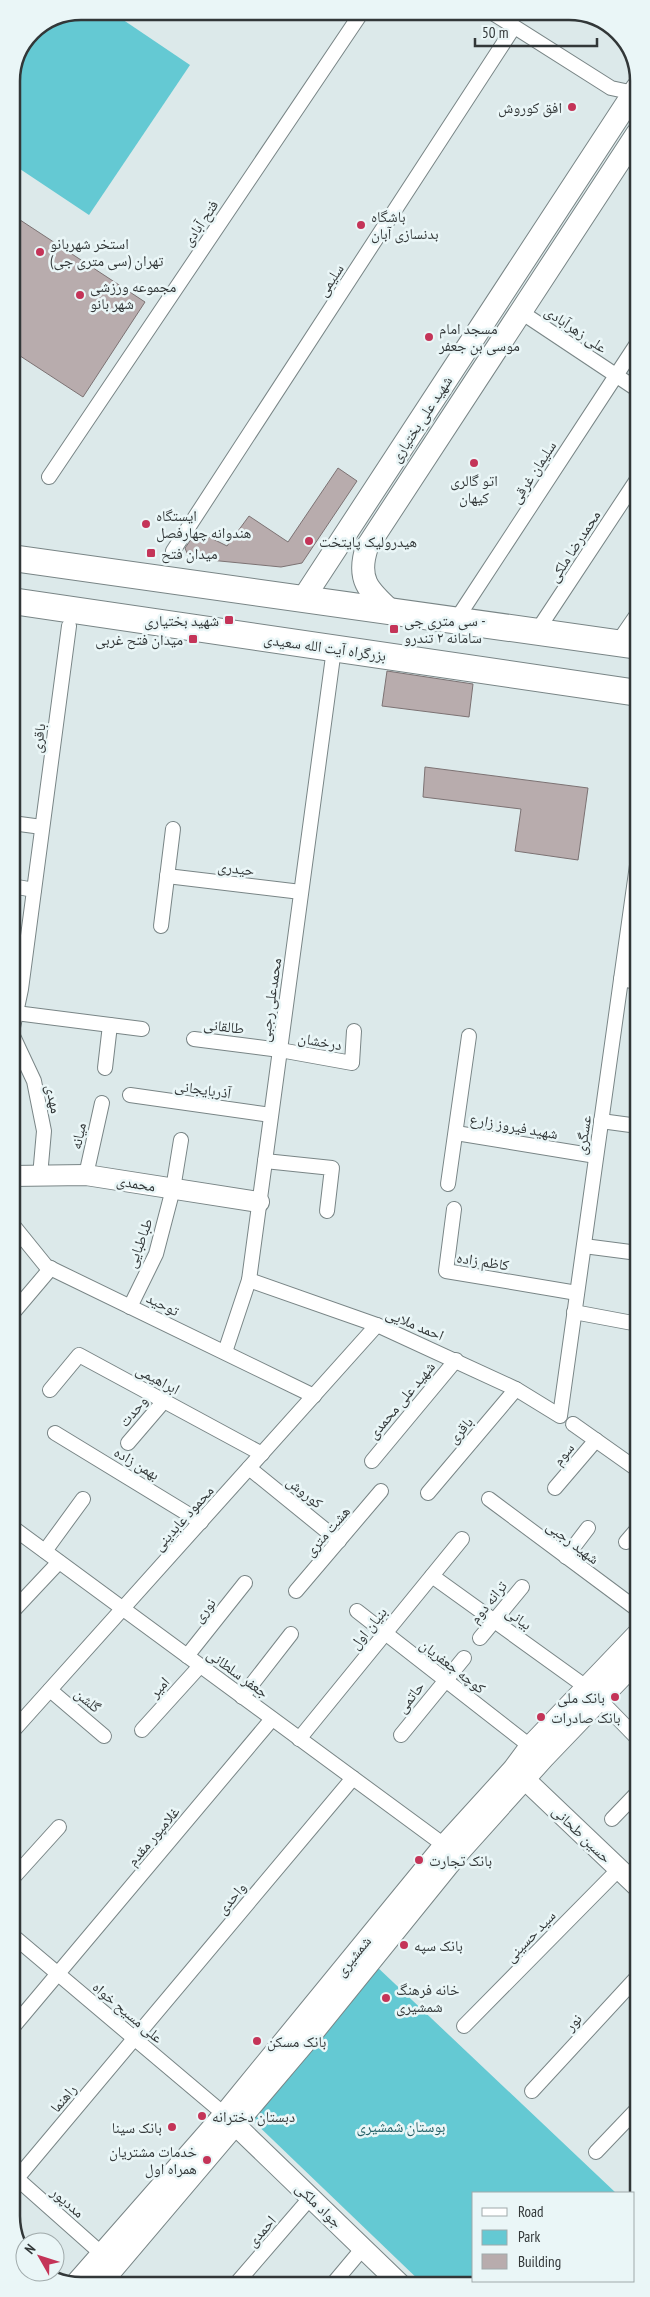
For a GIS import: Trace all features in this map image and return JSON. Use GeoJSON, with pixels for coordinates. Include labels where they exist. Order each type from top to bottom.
{"type":"FeatureCollection","features":[{"type":"Feature","properties":{"kind":"highway"},"geometry":{"type":"LineString","coordinates":[[20,559],[628,644]]}},
{"type":"Feature","properties":{"kind":"highway","name":"بزرگراه آیت الله سعیدی"},"geometry":{"type":"LineString","coordinates":[[20,603],[630,692]]}},
{"type":"Feature","properties":{"kind":"main road","name":"شهید علی بختیاری"},"geometry":{"type":"LineString","coordinates":[[303,599],[630,100]]}},
{"type":"Feature","properties":{"kind":"main road","name":"شهید علی بختیاری"},"geometry":{"type":"LineString","coordinates":[[392,612],[372,593],[363,573],[362,562],[367,547],[630,145]]}},
{"type":"Feature","properties":{"kind":"main road","name":"محمدی"},"geometry":{"type":"LineString","coordinates":[[20,1176],[86,1176],[259,1202]]}},
{"type":"Feature","properties":{"kind":"main road","name":"شمشیری"},"geometry":{"type":"LineString","coordinates":[[86,2277],[110,2260],[230,2119],[451,1850],[537,1752],[593,1693],[630,1643]]}},
{"type":"Feature","properties":{"kind":"main road","name":"شمشیری"},"geometry":{"type":"LineString","coordinates":[[593,1693],[630,1666]]}},
{"type":"Feature","properties":{"kind":"main road","name":"حسین طحانی"},"geometry":{"type":"LineString","coordinates":[[519,1774],[630,1880]]}},
{"type":"Feature","properties":{"kind":"main road","name":"جواد ملکی"},"geometry":{"type":"LineString","coordinates":[[230,2119],[393,2277]]}},
{"type":"Feature","properties":{"kind":"main road","name":"شمشیری"},"geometry":{"type":"LineString","coordinates":[[103,2277],[110,2260]]}},
{"type":"Feature","properties":{"kind":"street","name":"فتح آبادی"},"geometry":{"type":"LineString","coordinates":[[49,477],[357,20]]}},
{"type":"Feature","properties":{"kind":"street"},"geometry":{"type":"LineString","coordinates":[[503,20],[611,88],[630,91]]}},
{"type":"Feature","properties":{"kind":"street","name":"سلیمی"},"geometry":{"type":"LineString","coordinates":[[173,551],[514,27]]}},
{"type":"Feature","properties":{"kind":"street","name":"علی زهرآبادی"},"geometry":{"type":"LineString","coordinates":[[521,312],[630,385]]}},
{"type":"Feature","properties":{"kind":"street","name":"سلیمان غرقی"},"geometry":{"type":"LineString","coordinates":[[456,620],[630,354]]}},
{"type":"Feature","properties":{"kind":"street","name":"محمدرضا ملکی"},"geometry":{"type":"LineString","coordinates":[[537,632],[630,490]]}},
{"type":"Feature","properties":{"kind":"street","name":"باقری"},"geometry":{"type":"LineString","coordinates":[[20,994],[69,626]]}},
{"type":"Feature","properties":{"kind":"street","name":"محمدعلی رجبی"},"geometry":{"type":"LineString","coordinates":[[225,1352],[248,1280],[334,649]]}},
{"type":"Feature","properties":{"kind":"street"},"geometry":{"type":"LineString","coordinates":[[20,824],[42,827]]}},
{"type":"Feature","properties":{"kind":"street"},"geometry":{"type":"LineString","coordinates":[[161,926],[173,829]]}},
{"type":"Feature","properties":{"kind":"street","name":"حیدری"},"geometry":{"type":"LineString","coordinates":[[167,876],[301,892]]}},
{"type":"Feature","properties":{"kind":"street"},"geometry":{"type":"LineString","coordinates":[[20,887],[34,890]]}},
{"type":"Feature","properties":{"kind":"street","name":"عسگری"},"geometry":{"type":"LineString","coordinates":[[560,1416],[630,915]]}},
{"type":"Feature","properties":{"kind":"street"},"geometry":{"type":"LineString","coordinates":[[621,979],[630,981]]}},
{"type":"Feature","properties":{"kind":"street"},"geometry":{"type":"LineString","coordinates":[[20,1014],[142,1029]]}},
{"type":"Feature","properties":{"kind":"street"},"geometry":{"type":"LineString","coordinates":[[105,1068],[110,1025]]}},
{"type":"Feature","properties":{"kind":"street","name":"درخشان"},"geometry":{"type":"LineString","coordinates":[[280,1050],[352,1063],[354,1031]]}},
{"type":"Feature","properties":{"kind":"street","name":"شهید فیروز زارع"},"geometry":{"type":"LineString","coordinates":[[448,1184],[469,1036]]}},
{"type":"Feature","properties":{"kind":"street","name":"طالقانی"},"geometry":{"type":"LineString","coordinates":[[194,1039],[280,1050]]}},
{"type":"Feature","properties":{"kind":"street","name":"مهدی"},"geometry":{"type":"LineString","coordinates":[[20,1050],[34,1081],[43,1123],[44,1132],[40,1176]]}},
{"type":"Feature","properties":{"kind":"street","name":"آذربایجانی"},"geometry":{"type":"LineString","coordinates":[[130,1095],[271,1115]]}},
{"type":"Feature","properties":{"kind":"street","name":"میانه"},"geometry":{"type":"LineString","coordinates":[[86,1176],[102,1103]]}},
{"type":"Feature","properties":{"kind":"street"},"geometry":{"type":"LineString","coordinates":[[601,1121],[630,1125]]}},
{"type":"Feature","properties":{"kind":"street","name":"شهید فیروز زارع"},"geometry":{"type":"LineString","coordinates":[[456,1133],[596,1156]]}},
{"type":"Feature","properties":{"kind":"street","name":"طباطبایی"},"geometry":{"type":"LineString","coordinates":[[130,1307],[156,1254],[173,1189],[181,1140]]}},
{"type":"Feature","properties":{"kind":"street"},"geometry":{"type":"LineString","coordinates":[[265,1161],[332,1168],[327,1211]]}},
{"type":"Feature","properties":{"kind":"street","name":"کاظم زاده"},"geometry":{"type":"LineString","coordinates":[[454,1209],[446,1271],[577,1293]]}},
{"type":"Feature","properties":{"kind":"street","name":"توحید"},"geometry":{"type":"LineString","coordinates":[[20,1234],[46,1266],[314,1396]]}},
{"type":"Feature","properties":{"kind":"street"},"geometry":{"type":"LineString","coordinates":[[584,1246],[630,1252]]}},
{"type":"Feature","properties":{"kind":"street"},"geometry":{"type":"LineString","coordinates":[[20,1304],[50,1268]]}},
{"type":"Feature","properties":{"kind":"street","name":"احمد ملایی"},"geometry":{"type":"LineString","coordinates":[[248,1280],[377,1325],[516,1389],[560,1416]]}},
{"type":"Feature","properties":{"kind":"street"},"geometry":{"type":"LineString","coordinates":[[574,1312],[630,1322]]}},
{"type":"Feature","properties":{"kind":"street","name":"محمود عابدینی"},"geometry":{"type":"LineString","coordinates":[[20,1723],[377,1325]]}},
{"type":"Feature","properties":{"kind":"street","name":"ابراهیمی"},"geometry":{"type":"LineString","coordinates":[[50,1390],[79,1355],[262,1454]]}},
{"type":"Feature","properties":{"kind":"street","name":"شهید علی محمدی"},"geometry":{"type":"LineString","coordinates":[[372,1461],[456,1360]]}},
{"type":"Feature","properties":{"kind":"street","name":"باقری"},"geometry":{"type":"LineString","coordinates":[[428,1492],[516,1389]]}},
{"type":"Feature","properties":{"kind":"street","name":"وحدت"},"geometry":{"type":"LineString","coordinates":[[128,1443],[164,1400]]}},
{"type":"Feature","properties":{"kind":"street"},"geometry":{"type":"LineString","coordinates":[[573,1424],[630,1464]]}},
{"type":"Feature","properties":{"kind":"street","name":"بهمن زاده"},"geometry":{"type":"LineString","coordinates":[[55,1433],[201,1522]]}},
{"type":"Feature","properties":{"kind":"street","name":"سوم"},"geometry":{"type":"LineString","coordinates":[[555,1488],[596,1440]]}},
{"type":"Feature","properties":{"kind":"street","name":"کوروش"},"geometry":{"type":"LineString","coordinates":[[249,1468],[339,1541]]}},
{"type":"Feature","properties":{"kind":"street","name":"هشت متری"},"geometry":{"type":"LineString","coordinates":[[296,1591],[381,1491]]}},
{"type":"Feature","properties":{"kind":"street"},"geometry":{"type":"LineString","coordinates":[[45,1551],[84,1499]]}},
{"type":"Feature","properties":{"kind":"street","name":"شهید رجبی"},"geometry":{"type":"LineString","coordinates":[[489,1499],[630,1604]]}},
{"type":"Feature","properties":{"kind":"street"},"geometry":{"type":"LineString","coordinates":[[566,1556],[588,1528]]}},
{"type":"Feature","properties":{"kind":"street","name":"جعفر سلطانی"},"geometry":{"type":"LineString","coordinates":[[20,1533],[451,1850]]}},
{"type":"Feature","properties":{"kind":"street"},"geometry":{"type":"LineString","coordinates":[[626,1542],[630,1537]]}},
{"type":"Feature","properties":{"kind":"street","name":"بنیان اول"},"geometry":{"type":"LineString","coordinates":[[299,1739],[462,1539]]}},
{"type":"Feature","properties":{"kind":"street"},"geometry":{"type":"LineString","coordinates":[[20,1603],[59,1562]]}},
{"type":"Feature","properties":{"kind":"street","name":"بیانی"},"geometry":{"type":"LineString","coordinates":[[432,1576],[593,1693],[630,1731]]}},
{"type":"Feature","properties":{"kind":"street","name":"نوری"},"geometry":{"type":"LineString","coordinates":[[187,1656],[245,1583]]}},
{"type":"Feature","properties":{"kind":"street","name":"ترانه دوم"},"geometry":{"type":"LineString","coordinates":[[480,1638],[522,1587]]}},
{"type":"Feature","properties":{"kind":"street","name":"کوچه جعفریان"},"geometry":{"type":"LineString","coordinates":[[357,1611],[537,1752]]}},
{"type":"Feature","properties":{"kind":"street"},"geometry":{"type":"LineString","coordinates":[[242,1697],[291,1634]]}},
{"type":"Feature","properties":{"kind":"street","name":"حاتمی"},"geometry":{"type":"LineString","coordinates":[[401,1735],[444,1680],[464,1658]]}},
{"type":"Feature","properties":{"kind":"street","name":"امیر"},"geometry":{"type":"LineString","coordinates":[[142,1730],[200,1666]]}},
{"type":"Feature","properties":{"kind":"street","name":"گلشن"},"geometry":{"type":"LineString","coordinates":[[50,1690],[104,1736]]}},
{"type":"Feature","properties":{"kind":"street","name":"غلامپور مقدم"},"geometry":{"type":"LineString","coordinates":[[20,2018],[272,1719]]}},
{"type":"Feature","properties":{"kind":"street","name":"واحدی"},"geometry":{"type":"LineString","coordinates":[[134,2038],[353,1778]]}},
{"type":"Feature","properties":{"kind":"street"},"geometry":{"type":"LineString","coordinates":[[612,1819],[630,1800]]}},
{"type":"Feature","properties":{"kind":"street"},"geometry":{"type":"LineString","coordinates":[[20,1870],[59,1827]]}},
{"type":"Feature","properties":{"kind":"street","name":"سید حسینی"},"geometry":{"type":"LineString","coordinates":[[464,2026],[619,1869]]}},
{"type":"Feature","properties":{"kind":"street","name":"علی مسیح خواه"},"geometry":{"type":"LineString","coordinates":[[20,1941],[230,2119]]}},
{"type":"Feature","properties":{"kind":"street","name":"نور"},"geometry":{"type":"LineString","coordinates":[[532,2091],[630,1985]]}},
{"type":"Feature","properties":{"kind":"street","name":"راهنما"},"geometry":{"type":"LineString","coordinates":[[20,2172],[134,2038]]}},
{"type":"Feature","properties":{"kind":"street"},"geometry":{"type":"LineString","coordinates":[[596,2152],[630,2116]]}},
{"type":"Feature","properties":{"kind":"street","name":"مددپور"},"geometry":{"type":"LineString","coordinates":[[20,2184],[110,2260]]}},
{"type":"Feature","properties":{"kind":"street","name":"احمدی"},"geometry":{"type":"LineString","coordinates":[[242,2277],[311,2197]]}},
{"type":"Feature","properties":{"kind":"street"},"geometry":{"type":"LineString","coordinates":[[339,2277],[363,2248]]}},
{"type":"Feature","properties":{"kind":"green space"},"geometry":{"type":"Polygon","coordinates":[[[123,20],[190,65],[89,215],[20,169],[21,69],[30,47],[47,30],[69,21],[123,20]]]}},
{"type":"Feature","properties":{"kind":"green space","name":"بوستان شمشیری"},"geometry":{"type":"Polygon","coordinates":[[[375,1965],[615,2192],[472,2192],[472,2277],[416,2277],[248,2116],[375,1965]]]}},
{"type":"Feature","properties":{"kind":"building"},"geometry":{"type":"Polygon","coordinates":[[[20,220],[145,302],[83,397],[20,356],[20,220]]]}},
{"type":"Feature","properties":{"kind":"building"},"geometry":{"type":"Polygon","coordinates":[[[338,468],[357,481],[302,563],[281,567],[189,558],[185,548],[197,531],[227,546],[249,516],[288,542],[338,468]]]}},
{"type":"Feature","properties":{"kind":"building"},"geometry":{"type":"Polygon","coordinates":[[[387,671],[473,684],[469,717],[382,706],[387,671]]]}},
{"type":"Feature","properties":{"kind":"building"},"geometry":{"type":"Polygon","coordinates":[[[425,767],[588,788],[578,860],[515,851],[521,809],[423,797],[425,767]]]}},
{"type":"Feature","properties":{"kind":"place","name":"افق کوروش"},"geometry":{"type":"Point","coordinates":[572,107]}},
{"type":"Feature","properties":{"kind":"place","name":"باشگاه بدنسازی آبان"},"geometry":{"type":"Point","coordinates":[361,225]}},
{"type":"Feature","properties":{"kind":"place","name":"استخر شهربانو تهران (سی متری جی)"},"geometry":{"type":"Point","coordinates":[40,252]}},
{"type":"Feature","properties":{"kind":"place","name":"مجموعه ورزشی شهر بانو"},"geometry":{"type":"Point","coordinates":[80,295]}},
{"type":"Feature","properties":{"kind":"place","name":"مسجد امام موسی بن جعفر"},"geometry":{"type":"Point","coordinates":[429,337]}},
{"type":"Feature","properties":{"kind":"place","name":"اتو گالری کیهان"},"geometry":{"type":"Point","coordinates":[474,463]}},
{"type":"Feature","properties":{"kind":"place","name":"ایستگاه هندوانه چهارفصل"},"geometry":{"type":"Point","coordinates":[146,524]}},
{"type":"Feature","properties":{"kind":"place","name":"هیدرولیک پایتخت"},"geometry":{"type":"Point","coordinates":[309,541]}},
{"type":"Feature","properties":{"kind":"place","name":"میدان فتح"},"geometry":{"type":"Point","coordinates":[151,553]}},
{"type":"Feature","properties":{"kind":"place","name":"شهید بختیاری"},"geometry":{"type":"Point","coordinates":[229,620]}},
{"type":"Feature","properties":{"kind":"place","name":"سی متری جی - سامانه ۲ تندرو"},"geometry":{"type":"Point","coordinates":[394,629]}},
{"type":"Feature","properties":{"kind":"place","name":"میدان فتح غربی"},"geometry":{"type":"Point","coordinates":[193,639]}},
{"type":"Feature","properties":{"kind":"place","name":"بانک ملی"},"geometry":{"type":"Point","coordinates":[615,1697]}},
{"type":"Feature","properties":{"kind":"place","name":"بانک صادرات"},"geometry":{"type":"Point","coordinates":[541,1717]}},
{"type":"Feature","properties":{"kind":"place","name":"بانک تجارت"},"geometry":{"type":"Point","coordinates":[419,1860]}},
{"type":"Feature","properties":{"kind":"place","name":"بانک سپه"},"geometry":{"type":"Point","coordinates":[404,1945]}},
{"type":"Feature","properties":{"kind":"place","name":"خانه فرهنگ شمشیری"},"geometry":{"type":"Point","coordinates":[386,1998]}},
{"type":"Feature","properties":{"kind":"place","name":"بانک مسکن"},"geometry":{"type":"Point","coordinates":[257,2041]}},
{"type":"Feature","properties":{"kind":"place","name":"دبستان دخترانه"},"geometry":{"type":"Point","coordinates":[202,2116]}},
{"type":"Feature","properties":{"kind":"place","name":"بانک سینا"},"geometry":{"type":"Point","coordinates":[172,2127]}},
{"type":"Feature","properties":{"kind":"place","name":"خدمات مشتریان همراه اول"},"geometry":{"type":"Point","coordinates":[207,2160]}}]}
